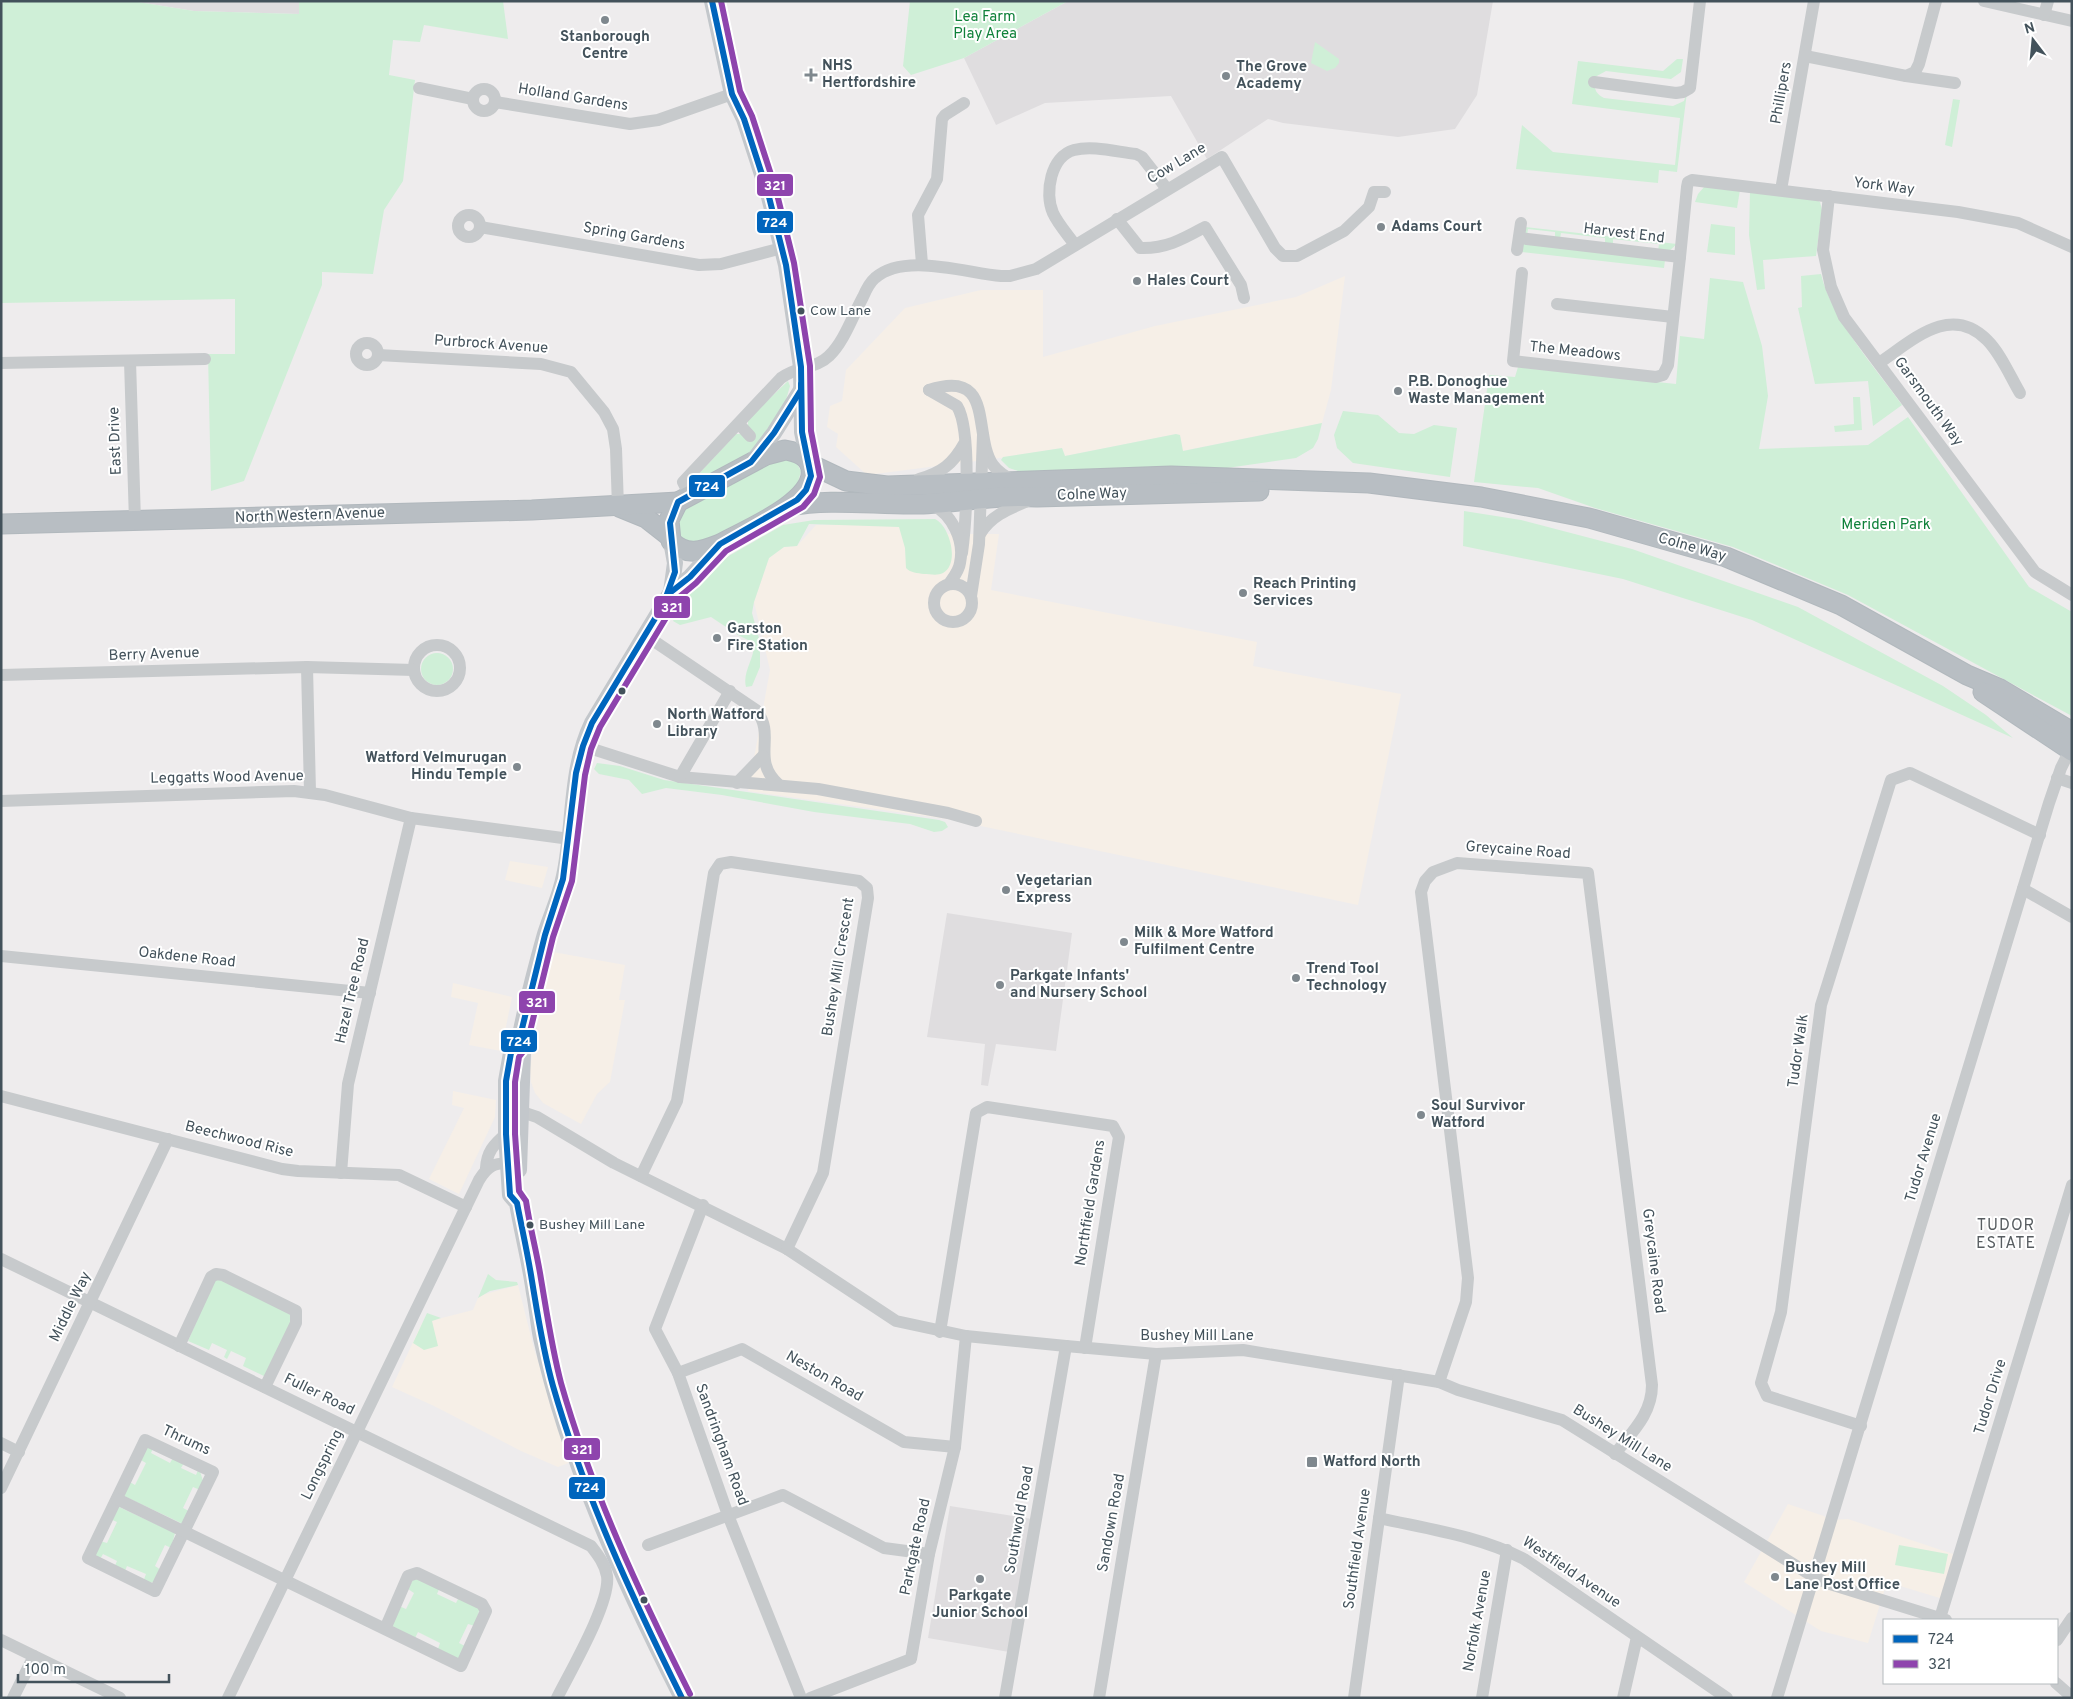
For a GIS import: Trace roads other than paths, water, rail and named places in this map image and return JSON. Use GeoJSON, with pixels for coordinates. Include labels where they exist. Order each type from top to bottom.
{"type":"FeatureCollection","features":[{"type":"Feature","properties":{"kind":"highway","name":"Colne Way"},"geometry":{"type":"LineString","coordinates":[[684,499],[751,462],[774,452],[785,450],[797,453],[809,462],[846,481],[1017,496],[1222,491],[1368,491],[1396,488]]}},
{"type":"Feature","properties":{"kind":"highway"},"geometry":{"type":"LineString","coordinates":[[789,506],[803,495],[810,482],[809,462]]}},
{"type":"Feature","properties":{"kind":"highway","name":"Colne Way"},"geometry":{"type":"LineString","coordinates":[[789,506],[811,502],[932,504],[1014,481],[1171,476],[1369,483],[1396,488],[1481,497],[1589,518],[1726,557],[1841,605],[1967,675],[1989,697],[2071,744]]}},
{"type":"Feature","properties":{"kind":"highway","name":"North Western Avenue"},"geometry":{"type":"LineString","coordinates":[[1,524],[619,507],[631,503],[684,499]]}},
{"type":"Feature","properties":{"kind":"highway"},"geometry":{"type":"LineString","coordinates":[[670,538],[670,515],[684,499]]}},
{"type":"Feature","properties":{"kind":"highway","name":"North Western Avenue"},"geometry":{"type":"LineString","coordinates":[[619,507],[646,518],[681,549],[692,552],[720,544],[789,506]]}},
{"type":"Feature","properties":{"kind":"main road"},"geometry":{"type":"LineString","coordinates":[[712,1],[732,94],[744,119],[782,248],[801,367],[802,432],[809,462]]}},
{"type":"Feature","properties":{"kind":"main road"},"geometry":{"type":"LineString","coordinates":[[751,462],[774,433],[801,390]]}},
{"type":"Feature","properties":{"kind":"main road"},"geometry":{"type":"LineString","coordinates":[[670,538],[675,563],[671,592]]}},
{"type":"Feature","properties":{"kind":"main road"},"geometry":{"type":"LineString","coordinates":[[682,1698],[641,1616],[574,1450],[541,1337],[517,1203],[510,1195],[512,1109],[506,1081],[510,1053],[518,1045],[545,935],[564,879],[570,839],[574,789],[583,746],[592,723],[671,592],[690,577],[720,544]]}},
{"type":"Feature","properties":{"kind":"main road"},"geometry":{"type":"LineString","coordinates":[[512,1109],[506,1134],[512,1162]]}},
{"type":"Feature","properties":{"kind":"street"},"geometry":{"type":"LineString","coordinates":[[1594,82],[1676,92],[1683,92],[1690,88],[1700,1]]}},
{"type":"Feature","properties":{"kind":"street","name":"Phillipers"},"geometry":{"type":"LineString","coordinates":[[1781,190],[1806,56],[1814,1]]}},
{"type":"Feature","properties":{"kind":"street"},"geometry":{"type":"LineString","coordinates":[[1906,76],[1915,72],[1919,64],[1936,1]]}},
{"type":"Feature","properties":{"kind":"street"},"geometry":{"type":"LineString","coordinates":[[1984,1],[2072,21]]}},
{"type":"Feature","properties":{"kind":"street"},"geometry":{"type":"LineString","coordinates":[[2044,15],[2048,1]]}},
{"type":"Feature","properties":{"kind":"street"},"geometry":{"type":"LineString","coordinates":[[1806,56],[1906,76],[1955,83]]}},
{"type":"Feature","properties":{"kind":"street","name":"Holland Gardens"},"geometry":{"type":"LineString","coordinates":[[419,88],[473,99],[475,106],[482,111],[489,109],[494,102],[630,124],[658,120],[732,94]]}},
{"type":"Feature","properties":{"kind":"street"},"geometry":{"type":"LineString","coordinates":[[922,264],[918,215],[937,179],[942,119],[964,103]]}},
{"type":"Feature","properties":{"kind":"street"},"geometry":{"type":"LineString","coordinates":[[1075,245],[1054,214],[1050,196],[1055,167],[1068,153],[1084,149],[1136,154],[1142,157],[1167,189]]}},
{"type":"Feature","properties":{"kind":"street","name":"Cow Lane"},"geometry":{"type":"LineString","coordinates":[[684,499],[683,482],[781,378],[801,367],[821,362],[833,352],[873,279],[894,269],[922,264],[1010,276],[1036,269],[1222,157],[1270,240],[1284,256],[1297,256],[1344,231],[1369,207],[1374,192],[1385,192]]}},
{"type":"Feature","properties":{"kind":"street","name":"York Way"},"geometry":{"type":"LineString","coordinates":[[1688,182],[1692,180],[1781,190],[1958,212],[2018,222],[2072,247]]}},
{"type":"Feature","properties":{"kind":"street","name":"Harvest End"},"geometry":{"type":"LineString","coordinates":[[1520,223],[1518,244],[1680,257],[1688,182]]}},
{"type":"Feature","properties":{"kind":"street","name":"Garsmouth Way"},"geometry":{"type":"LineString","coordinates":[[1829,196],[1822,250],[1831,287],[1844,317],[2035,572],[2072,594]]}},
{"type":"Feature","properties":{"kind":"street"},"geometry":{"type":"LineString","coordinates":[[1117,219],[1140,248],[1157,249],[1178,242],[1204,227],[1241,285],[1244,298]]}},
{"type":"Feature","properties":{"kind":"street","name":"Spring Gardens"},"geometry":{"type":"LineString","coordinates":[[480,227],[699,265],[721,264],[782,248]]}},
{"type":"Feature","properties":{"kind":"street","name":"The Meadows"},"geometry":{"type":"LineString","coordinates":[[1522,273],[1513,361],[1656,377],[1663,375],[1668,365],[1680,257]]}},
{"type":"Feature","properties":{"kind":"street"},"geometry":{"type":"LineString","coordinates":[[1557,304],[1673,316]]}},
{"type":"Feature","properties":{"kind":"street"},"geometry":{"type":"LineString","coordinates":[[1879,364],[1921,334],[1938,326],[1956,324],[1971,327],[1988,341],[2020,392]]}},
{"type":"Feature","properties":{"kind":"street","name":"Purbrock Avenue"},"geometry":{"type":"LineString","coordinates":[[378,354],[541,364],[571,372],[604,412],[613,429],[619,507]]}},
{"type":"Feature","properties":{"kind":"street"},"geometry":{"type":"LineString","coordinates":[[1,363],[205,359]]}},
{"type":"Feature","properties":{"kind":"street","name":"East Drive"},"geometry":{"type":"LineString","coordinates":[[130,361],[135,521]]}},
{"type":"Feature","properties":{"kind":"street"},"geometry":{"type":"LineString","coordinates":[[983,435],[973,491],[962,553],[960,565],[949,584],[941,588],[935,598],[936,610],[942,618],[952,622],[966,617],[972,605],[971,596],[979,534],[973,491],[964,444],[964,426],[957,406],[929,390],[944,385],[954,386],[968,392],[974,398],[980,411],[983,435],[992,464],[1001,473],[1014,481]]}},
{"type":"Feature","properties":{"kind":"street"},"geometry":{"type":"LineString","coordinates":[[739,424],[750,436]]}},
{"type":"Feature","properties":{"kind":"street"},"geometry":{"type":"LineString","coordinates":[[887,486],[936,474],[956,459],[964,444]]}},
{"type":"Feature","properties":{"kind":"street"},"geometry":{"type":"LineString","coordinates":[[979,534],[988,522],[999,514],[1037,497]]}},
{"type":"Feature","properties":{"kind":"street"},"geometry":{"type":"LineString","coordinates":[[932,504],[945,512],[953,523],[962,553]]}},
{"type":"Feature","properties":{"kind":"street"},"geometry":{"type":"LineString","coordinates":[[949,584],[964,588],[971,596]]}},
{"type":"Feature","properties":{"kind":"street"},"geometry":{"type":"LineString","coordinates":[[645,635],[756,710],[763,721],[766,733],[763,756],[769,776],[779,785]]}},
{"type":"Feature","properties":{"kind":"street"},"geometry":{"type":"LineString","coordinates":[[307,667],[310,792]]}},
{"type":"Feature","properties":{"kind":"street","name":"Berry Avenue"},"geometry":{"type":"LineString","coordinates":[[1,675],[307,667],[414,670]]}},
{"type":"Feature","properties":{"kind":"street"},"geometry":{"type":"LineString","coordinates":[[680,777],[730,691]]}},
{"type":"Feature","properties":{"kind":"street","name":"Tudor Avenue"},"geometry":{"type":"LineString","coordinates":[[1777,1698],[2057,778],[2071,744]]}},
{"type":"Feature","properties":{"kind":"street"},"geometry":{"type":"LineString","coordinates":[[583,746],[680,777],[818,789],[948,813],[976,821]]}},
{"type":"Feature","properties":{"kind":"street"},"geometry":{"type":"LineString","coordinates":[[737,783],[763,756]]}},
{"type":"Feature","properties":{"kind":"street","name":"Tudor Walk"},"geometry":{"type":"LineString","coordinates":[[1861,1426],[1767,1396],[1761,1383],[1780,1312],[1821,1005],[1891,780],[1910,773],[2040,835]]}},
{"type":"Feature","properties":{"kind":"street"},"geometry":{"type":"LineString","coordinates":[[2057,778],[2072,783]]}},
{"type":"Feature","properties":{"kind":"street","name":"Leggatts Wood Avenue"},"geometry":{"type":"LineString","coordinates":[[1,801],[310,792],[411,818],[570,839]]}},
{"type":"Feature","properties":{"kind":"street","name":"Hazel Tree Road"},"geometry":{"type":"LineString","coordinates":[[341,1173],[348,1084],[411,818]]}},
{"type":"Feature","properties":{"kind":"street","name":"Bushey Mill Crescent"},"geometry":{"type":"LineString","coordinates":[[641,1176],[677,1102],[714,873],[720,864],[731,862],[859,881],[867,888],[868,898],[823,1173],[787,1249]]}},
{"type":"Feature","properties":{"kind":"street","name":"Greycaine Road"},"geometry":{"type":"LineString","coordinates":[[1439,1382],[1466,1302],[1468,1278],[1421,892],[1425,881],[1433,872],[1457,863],[1588,873],[1652,1385],[1652,1398],[1647,1412],[1616,1454]]}},
{"type":"Feature","properties":{"kind":"street"},"geometry":{"type":"LineString","coordinates":[[2023,889],[2072,917]]}},
{"type":"Feature","properties":{"kind":"street","name":"Oakdene Road"},"geometry":{"type":"LineString","coordinates":[[1,956],[370,993]]}},
{"type":"Feature","properties":{"kind":"street","name":"Beechwood Rise"},"geometry":{"type":"LineString","coordinates":[[1,1096],[282,1169],[399,1175],[466,1207]]}},
{"type":"Feature","properties":{"kind":"street","name":"Northfield Gardens"},"geometry":{"type":"LineString","coordinates":[[940,1332],[976,1114],[987,1106],[1113,1126],[1119,1137],[1085,1348]]}},
{"type":"Feature","properties":{"kind":"street","name":"Bushey Mill Lane"},"geometry":{"type":"LineString","coordinates":[[512,1109],[537,1117],[562,1133],[641,1176],[787,1249],[896,1321],[940,1332],[966,1336],[1156,1354],[1243,1350],[1439,1382],[1458,1390],[1562,1420],[1814,1577],[1830,1584],[1943,1619]]}},
{"type":"Feature","properties":{"kind":"street","name":"Longspring"},"geometry":{"type":"LineString","coordinates":[[228,1698],[486,1168],[487,1156],[494,1144],[506,1134]]}},
{"type":"Feature","properties":{"kind":"street","name":"Middle Way"},"geometry":{"type":"LineString","coordinates":[[1,1488],[168,1139]]}},
{"type":"Feature","properties":{"kind":"street"},"geometry":{"type":"LineString","coordinates":[[486,1168],[492,1165],[512,1162]]}},
{"type":"Feature","properties":{"kind":"street","name":"Tudor Drive"},"geometry":{"type":"LineString","coordinates":[[1943,1619],[2072,1185]]}},
{"type":"Feature","properties":{"kind":"street","name":"Sandringham Road"},"geometry":{"type":"LineString","coordinates":[[703,1206],[655,1329],[678,1373],[728,1516],[801,1698]]}},
{"type":"Feature","properties":{"kind":"street","name":"Fuller Road"},"geometry":{"type":"LineString","coordinates":[[1,1260],[584,1541],[600,1557],[607,1576],[604,1602],[557,1698]]}},
{"type":"Feature","properties":{"kind":"street"},"geometry":{"type":"LineString","coordinates":[[179,1346],[211,1277],[216,1274],[223,1275],[294,1309],[298,1315],[296,1324],[266,1387]]}},
{"type":"Feature","properties":{"kind":"street","name":"Parkgate Road"},"geometry":{"type":"LineString","coordinates":[[810,1698],[911,1659],[929,1554],[955,1447],[966,1336]]}},
{"type":"Feature","properties":{"kind":"street","name":"Southwold Road"},"geometry":{"type":"LineString","coordinates":[[1005,1698],[1066,1346]]}},
{"type":"Feature","properties":{"kind":"street","name":"Neston Road"},"geometry":{"type":"LineString","coordinates":[[678,1373],[742,1349],[904,1442],[955,1447]]}},
{"type":"Feature","properties":{"kind":"street","name":"Sandown Road"},"geometry":{"type":"LineString","coordinates":[[1099,1698],[1156,1354]]}},
{"type":"Feature","properties":{"kind":"street","name":"Southfield Avenue"},"geometry":{"type":"LineString","coordinates":[[1354,1698],[1399,1375]]}},
{"type":"Feature","properties":{"kind":"street","name":"Thrums"},"geometry":{"type":"LineString","coordinates":[[145,1440],[213,1472],[155,1591],[88,1558],[117,1499],[145,1440]]}},
{"type":"Feature","properties":{"kind":"street"},"geometry":{"type":"LineString","coordinates":[[1,1443],[18,1452]]}},
{"type":"Feature","properties":{"kind":"street"},"geometry":{"type":"LineString","coordinates":[[648,1545],[783,1495],[884,1548],[929,1554]]}},
{"type":"Feature","properties":{"kind":"street"},"geometry":{"type":"LineString","coordinates":[[117,1499],[461,1666],[486,1611],[485,1608],[474,1600],[417,1573],[412,1573],[408,1576],[385,1629]]}},
{"type":"Feature","properties":{"kind":"street","name":"Westfield Avenue"},"geometry":{"type":"LineString","coordinates":[[1379,1518],[1484,1542],[1506,1550],[1524,1560],[1727,1698]]}},
{"type":"Feature","properties":{"kind":"street","name":"Norfolk Avenue"},"geometry":{"type":"LineString","coordinates":[[1482,1698],[1506,1550]]}},
{"type":"Feature","properties":{"kind":"street"},"geometry":{"type":"LineString","coordinates":[[2058,1639],[2072,1618]]}},
{"type":"Feature","properties":{"kind":"street"},"geometry":{"type":"LineString","coordinates":[[1623,1698],[1637,1637]]}},
{"type":"Feature","properties":{"kind":"street"},"geometry":{"type":"LineString","coordinates":[[1,1640],[114,1696]]}},
{"type":"Feature","properties":{"kind":"street"},"geometry":{"type":"LineString","coordinates":[[13,1698],[34,1656]]}},
{"type":"Feature","properties":{"kind":"street"},"geometry":{"type":"LineString","coordinates":[[2057,1684],[2072,1697]]}},
{"type":"Feature","properties":{"kind":"place","name":"Stanborough Centre"},"geometry":{"type":"Point","coordinates":[605,20]}},
{"type":"Feature","properties":{"kind":"place","name":"NHS Hertfordshire"},"geometry":{"type":"Point","coordinates":[811,75]}},
{"type":"Feature","properties":{"kind":"place","name":"The Grove Academy"},"geometry":{"type":"Point","coordinates":[1226,76]}},
{"type":"Feature","properties":{"kind":"place","name":"Adams Court"},"geometry":{"type":"Point","coordinates":[1381,227]}},
{"type":"Feature","properties":{"kind":"place","name":"Hales Court"},"geometry":{"type":"Point","coordinates":[1137,281]}},
{"type":"Feature","properties":{"kind":"place","name":"Cow Lane"},"geometry":{"type":"Point","coordinates":[801,311]}},
{"type":"Feature","properties":{"kind":"place","name":"P.B. Donoghue Waste Management"},"geometry":{"type":"Point","coordinates":[1398,391]}},
{"type":"Feature","properties":{"kind":"place","name":"Reach Printing Services"},"geometry":{"type":"Point","coordinates":[1243,593]}},
{"type":"Feature","properties":{"kind":"place","name":"Garston Fire Station"},"geometry":{"type":"Point","coordinates":[717,638]}},
{"type":"Feature","properties":{"kind":"place","name":"North Watford Library"},"geometry":{"type":"Point","coordinates":[657,724]}},
{"type":"Feature","properties":{"kind":"place","name":"Watford Velmurugan Hindu Temple"},"geometry":{"type":"Point","coordinates":[517,767]}},
{"type":"Feature","properties":{"kind":"place","name":"Vegetarian Express"},"geometry":{"type":"Point","coordinates":[1006,890]}},
{"type":"Feature","properties":{"kind":"place","name":"Milk & More Watford Fulfilment Centre"},"geometry":{"type":"Point","coordinates":[1124,942]}},
{"type":"Feature","properties":{"kind":"place","name":"Trend Tool Technology"},"geometry":{"type":"Point","coordinates":[1296,978]}},
{"type":"Feature","properties":{"kind":"place","name":"Parkgate Infants' and Nursery School"},"geometry":{"type":"Point","coordinates":[1000,985]}},
{"type":"Feature","properties":{"kind":"place","name":"Soul Survivor Watford"},"geometry":{"type":"Point","coordinates":[1421,1115]}},
{"type":"Feature","properties":{"kind":"place","name":"Bushey Mill Lane"},"geometry":{"type":"Point","coordinates":[530,1225]}},
{"type":"Feature","properties":{"kind":"place","name":"Watford North"},"geometry":{"type":"Point","coordinates":[1312,1462]}},
{"type":"Feature","properties":{"kind":"place","name":"Bushey Mill Lane Post Office"},"geometry":{"type":"Point","coordinates":[1775,1577]}},
{"type":"Feature","properties":{"kind":"place","name":"Parkgate Junior School"},"geometry":{"type":"Point","coordinates":[980,1579]}},
{"type":"Feature","properties":{"kind":"district","name":"TUDOR ESTATE"},"geometry":{"type":"Point","coordinates":[2006,1235]}},
{"type":"Feature","properties":{"kind":"park label","name":"Lea Farm Play Area"},"geometry":{"type":"Point","coordinates":[985,26]}},
{"type":"Feature","properties":{"kind":"park label","name":"Meriden Park"},"geometry":{"type":"Point","coordinates":[1886,525]}}]}
